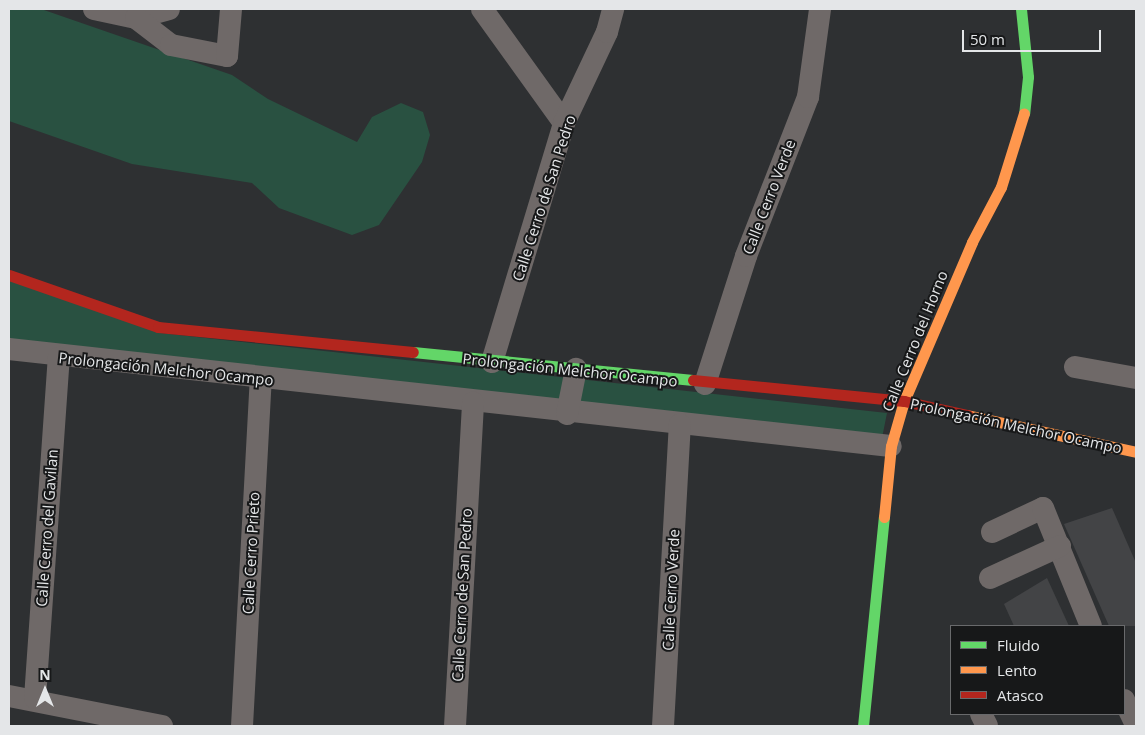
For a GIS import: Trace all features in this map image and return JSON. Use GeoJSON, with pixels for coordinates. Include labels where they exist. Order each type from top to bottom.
{"type":"FeatureCollection","features":[{"type":"Feature","properties":{"kind":"street"},"geometry":{"type":"LineString","coordinates":[[94,9],[136,18],[172,45],[227,56],[231,9]]}},
{"type":"Feature","properties":{"kind":"street"},"geometry":{"type":"LineString","coordinates":[[136,18],[169,9]]}},
{"type":"Feature","properties":{"kind":"street"},"geometry":{"type":"LineString","coordinates":[[482,9],[564,123]]}},
{"type":"Feature","properties":{"kind":"street","name":"Calle Cerro de San Pedro"},"geometry":{"type":"LineString","coordinates":[[492,362],[564,123],[607,32],[614,9]]}},
{"type":"Feature","properties":{"kind":"street","name":"Calle Cerro Verde"},"geometry":{"type":"LineString","coordinates":[[705,384],[746,256],[808,97],[820,9]]}},
{"type":"Feature","properties":{"kind":"street","name":"Calle Cerro del Horno"},"geometry":{"type":"LineString","coordinates":[[863,726],[891,446],[904,401],[972,242],[1001,187],[1024,113],[1028,77],[1021,9]]}},
{"type":"Feature","properties":{"kind":"street","name":"Prolongación Melchor Ocampo"},"geometry":{"type":"LineString","coordinates":[[9,275],[158,327],[576,369],[705,384],[904,401],[1136,452]]}},
{"type":"Feature","properties":{"kind":"street","name":"Prolongación Melchor Ocampo"},"geometry":{"type":"LineString","coordinates":[[9,349],[60,358],[567,414],[891,446]]}},
{"type":"Feature","properties":{"kind":"street","name":"Calle Cerro del Gavilan"},"geometry":{"type":"LineString","coordinates":[[35,698],[60,358]]}},
{"type":"Feature","properties":{"kind":"street"},"geometry":{"type":"LineString","coordinates":[[1075,368],[1136,378]]}},
{"type":"Feature","properties":{"kind":"street"},"geometry":{"type":"LineString","coordinates":[[567,414],[576,369]]}},
{"type":"Feature","properties":{"kind":"street","name":"Calle Cerro Prieto"},"geometry":{"type":"LineString","coordinates":[[242,726],[261,379]]}},
{"type":"Feature","properties":{"kind":"street","name":"Calle Cerro de San Pedro"},"geometry":{"type":"LineString","coordinates":[[455,726],[473,403]]}},
{"type":"Feature","properties":{"kind":"street","name":"Calle Cerro Verde"},"geometry":{"type":"LineString","coordinates":[[664,726],[680,424]]}},
{"type":"Feature","properties":{"kind":"street"},"geometry":{"type":"LineString","coordinates":[[992,532],[1043,508],[1091,625]]}},
{"type":"Feature","properties":{"kind":"street"},"geometry":{"type":"LineString","coordinates":[[990,578],[1060,546]]}},
{"type":"Feature","properties":{"kind":"street"},"geometry":{"type":"LineString","coordinates":[[9,696],[35,698],[162,726]]}},
{"type":"Feature","properties":{"kind":"street"},"geometry":{"type":"LineString","coordinates":[[1125,702],[1136,725]]}},
{"type":"Feature","properties":{"kind":"green space"},"geometry":{"type":"Polygon","coordinates":[[[9,9],[41,9],[232,75],[268,99],[357,142],[372,117],[401,103],[423,112],[430,135],[422,162],[379,225],[352,235],[279,208],[252,183],[132,164],[9,121],[9,9]]]}},
{"type":"Feature","properties":{"kind":"green space"},"geometry":{"type":"Polygon","coordinates":[[[9,276],[160,333],[887,413],[882,438],[9,343],[9,276]]]}},
{"type":"Feature","properties":{"kind":"building"},"geometry":{"type":"Polygon","coordinates":[[[1112,508],[1136,563],[1136,626],[1109,625],[1064,524],[1112,508]]]}},
{"type":"Feature","properties":{"kind":"building"},"geometry":{"type":"Polygon","coordinates":[[[1047,578],[1069,625],[1014,625],[1004,604],[1047,578]]]}},
{"type":"Feature","properties":{"kind":"traffic: fast"},"geometry":{"type":"LineString","coordinates":[[1021,9],[1028,77],[1024,113]]}},
{"type":"Feature","properties":{"kind":"traffic: fast"},"geometry":{"type":"LineString","coordinates":[[413,352],[693,380]]}},
{"type":"Feature","properties":{"kind":"traffic: fast"},"geometry":{"type":"LineString","coordinates":[[863,726],[884,517]]}},
{"type":"Feature","properties":{"kind":"traffic: slow"},"geometry":{"type":"LineString","coordinates":[[884,517],[891,446],[904,401],[972,242],[1001,187],[1024,113]]}},
{"type":"Feature","properties":{"kind":"traffic: slow"},"geometry":{"type":"LineString","coordinates":[[967,415],[1136,452]]}},
{"type":"Feature","properties":{"kind":"traffic: jam"},"geometry":{"type":"LineString","coordinates":[[9,275],[158,327],[413,352]]}},
{"type":"Feature","properties":{"kind":"traffic: jam"},"geometry":{"type":"LineString","coordinates":[[693,380],[904,401],[967,415]]}}]}
